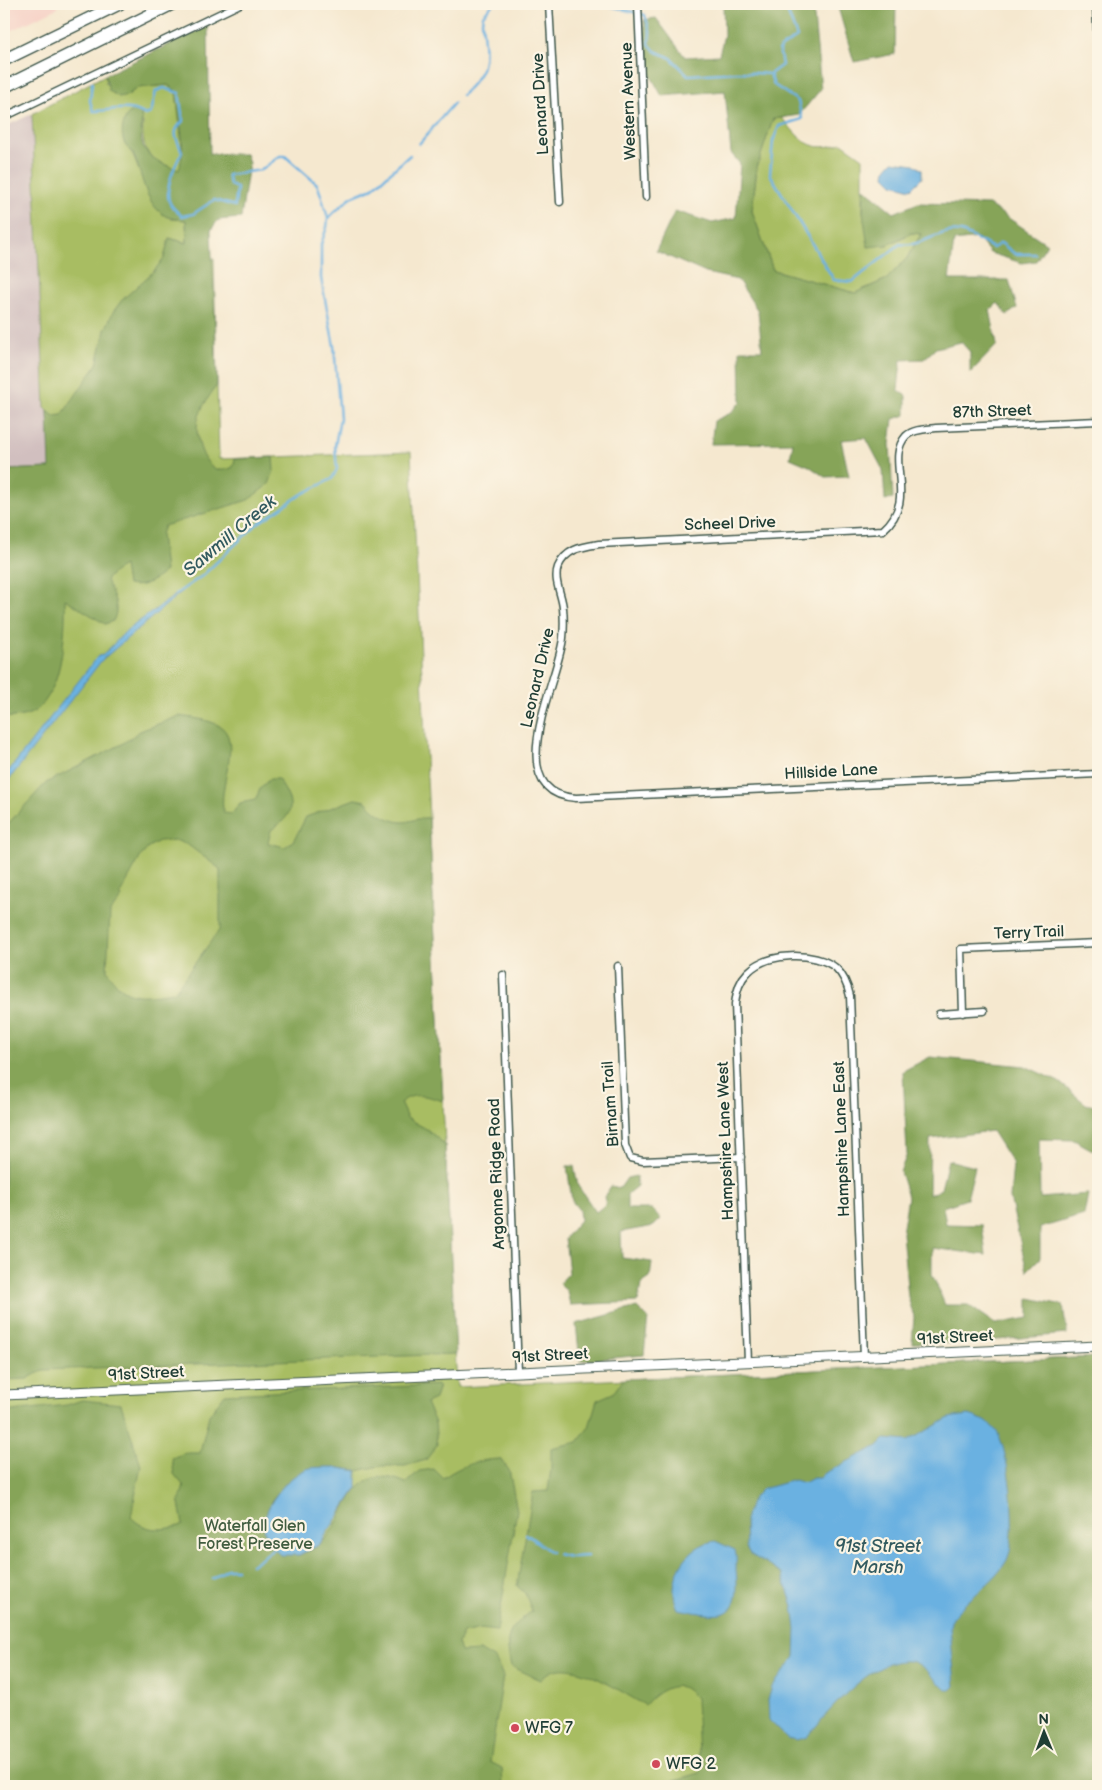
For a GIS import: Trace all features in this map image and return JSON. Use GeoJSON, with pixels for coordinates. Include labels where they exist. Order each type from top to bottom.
{"type":"FeatureCollection","features":[{"type":"Feature","properties":{"kind":"highway"},"geometry":{"type":"LineString","coordinates":[[4,58],[119,4]]}},
{"type":"Feature","properties":{"kind":"highway"},"geometry":{"type":"LineString","coordinates":[[4,88],[172,4]]}},
{"type":"Feature","properties":{"kind":"main road","name":"91st Street"},"geometry":{"type":"LineString","coordinates":[[4,1395],[1098,1346]]}},
{"type":"Feature","properties":{"kind":"street"},"geometry":{"type":"LineString","coordinates":[[4,117],[240,4]]}},
{"type":"Feature","properties":{"kind":"street","name":"Leonard Drive"},"geometry":{"type":"LineString","coordinates":[[548,4],[560,202]]}},
{"type":"Feature","properties":{"kind":"street"},"geometry":{"type":"LineString","coordinates":[[1096,4],[1098,53]]}},
{"type":"Feature","properties":{"kind":"street","name":"Western Avenue"},"geometry":{"type":"LineString","coordinates":[[638,5],[646,197]]}},
{"type":"Feature","properties":{"kind":"street","name":"87th Street"},"geometry":{"type":"LineString","coordinates":[[892,522],[901,503],[899,452],[906,436],[919,430],[1098,421]]}},
{"type":"Feature","properties":{"kind":"street","name":"Scheel Drive"},"geometry":{"type":"LineString","coordinates":[[567,553],[580,547],[599,544],[870,532],[883,530],[892,522]]}},
{"type":"Feature","properties":{"kind":"street","name":"Leonard Drive"},"geometry":{"type":"LineString","coordinates":[[566,796],[546,787],[538,773],[535,759],[546,703],[563,642],[563,606],[557,575],[558,567],[567,553]]}},
{"type":"Feature","properties":{"kind":"street","name":"Hillside Lane"},"geometry":{"type":"LineString","coordinates":[[566,796],[1098,774]]}},
{"type":"Feature","properties":{"kind":"street","name":"Terry Trail"},"geometry":{"type":"LineString","coordinates":[[963,1013],[962,949],[1098,943]]}},
{"type":"Feature","properties":{"kind":"street","name":"Hampshire Lane West"},"geometry":{"type":"LineString","coordinates":[[748,1362],[735,1004],[737,991],[748,972],[770,960],[795,958]]}},
{"type":"Feature","properties":{"kind":"street","name":"Hampshire Lane East"},"geometry":{"type":"LineString","coordinates":[[795,958],[816,959],[836,969],[850,996],[864,1356]]}},
{"type":"Feature","properties":{"kind":"street","name":"Birnam Trail"},"geometry":{"type":"LineString","coordinates":[[618,966],[625,1145],[630,1158],[643,1161],[741,1157]]}},
{"type":"Feature","properties":{"kind":"street","name":"Argonne Ridge Road"},"geometry":{"type":"LineString","coordinates":[[503,975],[518,1372]]}},
{"type":"Feature","properties":{"kind":"street"},"geometry":{"type":"LineString","coordinates":[[939,1014],[984,1011]]}},
{"type":"Feature","properties":{"kind":"shaded area"},"geometry":{"type":"Polygon","coordinates":[[[4,4],[57,4],[58,8],[4,34],[4,4]]]}},
{"type":"Feature","properties":{"kind":"shaded area"},"geometry":{"type":"Polygon","coordinates":[[[32,114],[51,468],[4,470],[4,127],[32,114]]]}},
{"type":"Feature","properties":{"kind":"green space"},"geometry":{"type":"Polygon","coordinates":[[[723,4],[827,4],[813,6],[821,89],[799,115],[773,119],[757,167],[752,211],[773,270],[855,293],[887,279],[907,258],[921,234],[911,233],[887,245],[868,247],[863,212],[864,188],[894,213],[918,203],[989,205],[1047,244],[1036,261],[1022,263],[990,253],[978,238],[954,241],[949,280],[1009,280],[1017,308],[1007,315],[998,303],[990,310],[997,345],[970,373],[970,352],[961,342],[936,348],[924,359],[901,360],[898,390],[906,396],[906,415],[893,419],[890,444],[893,498],[885,500],[883,470],[866,438],[841,440],[849,476],[825,477],[809,466],[790,458],[793,443],[711,444],[714,421],[731,413],[741,402],[740,350],[762,350],[758,311],[738,280],[706,273],[656,251],[675,211],[712,223],[736,218],[740,164],[731,153],[725,91],[662,96],[647,69],[644,20],[656,18],[685,57],[719,55],[724,35],[723,4]]]}},
{"type":"Feature","properties":{"kind":"green space"},"geometry":{"type":"Polygon","coordinates":[[[837,4],[896,4],[895,54],[854,62],[837,4]]]}},
{"type":"Feature","properties":{"kind":"green space"},"geometry":{"type":"Polygon","coordinates":[[[208,26],[210,154],[246,154],[249,163],[241,218],[218,220],[211,230],[217,385],[210,394],[199,416],[197,427],[199,443],[206,459],[211,466],[217,469],[224,470],[233,467],[235,459],[273,457],[274,471],[269,484],[248,500],[164,526],[161,534],[165,571],[152,581],[138,586],[127,585],[124,566],[114,572],[106,580],[116,605],[113,621],[105,624],[65,599],[65,629],[60,664],[48,696],[39,708],[27,715],[4,718],[4,470],[50,468],[48,411],[54,416],[62,415],[97,364],[105,330],[113,312],[122,300],[154,271],[164,258],[169,238],[187,243],[186,220],[167,216],[155,207],[147,193],[133,154],[125,144],[122,133],[124,121],[129,113],[132,110],[141,113],[141,139],[147,153],[168,166],[179,170],[182,140],[176,91],[168,85],[137,88],[128,95],[119,97],[109,91],[105,75],[208,26]]]}},
{"type":"Feature","properties":{"kind":"green space","name":"Waterfall Glen Forest Preserve"},"geometry":{"type":"Polygon","coordinates":[[[105,75],[106,84],[128,95],[137,88],[168,85],[176,91],[183,156],[179,171],[161,163],[150,155],[144,143],[143,122],[124,143],[132,153],[149,195],[171,219],[186,220],[187,243],[169,238],[166,254],[162,261],[214,259],[219,459],[411,452],[457,1387],[1098,1357],[1098,1786],[4,1786],[4,470],[51,468],[48,411],[45,408],[32,114],[105,75]]]}},
{"type":"Feature","properties":{"kind":"green space"},"geometry":{"type":"Polygon","coordinates":[[[782,118],[807,143],[822,147],[842,143],[863,158],[863,212],[887,245],[912,233],[921,234],[907,258],[887,279],[855,293],[773,270],[752,211],[757,167],[773,119],[782,118]]]}},
{"type":"Feature","properties":{"kind":"green space"},"geometry":{"type":"Polygon","coordinates":[[[179,716],[214,723],[226,732],[230,752],[223,790],[224,813],[232,814],[240,803],[255,800],[261,787],[270,779],[278,779],[287,795],[290,807],[289,812],[280,824],[271,830],[268,843],[285,847],[294,840],[306,817],[355,799],[366,801],[373,809],[392,820],[405,822],[429,818],[443,1101],[426,1096],[416,1096],[405,1099],[400,1103],[407,1118],[428,1130],[445,1145],[456,1354],[43,1370],[27,1379],[4,1380],[4,828],[46,783],[122,744],[140,731],[179,716]],[[175,840],[159,841],[150,846],[141,856],[120,894],[122,897],[110,912],[107,970],[121,988],[128,992],[153,995],[174,992],[220,929],[220,869],[188,845],[175,840]]]}},
{"type":"Feature","properties":{"kind":"green space"},"geometry":{"type":"Polygon","coordinates":[[[930,1057],[1025,1066],[1059,1082],[1086,1104],[1098,1107],[1098,1153],[1074,1140],[1039,1139],[1040,1198],[1088,1194],[1084,1215],[1040,1228],[1040,1258],[1027,1271],[1010,1198],[1013,1164],[992,1131],[930,1139],[929,1195],[941,1189],[948,1160],[975,1167],[967,1199],[943,1207],[946,1224],[982,1225],[986,1255],[932,1248],[932,1274],[945,1305],[968,1305],[995,1324],[1029,1318],[1029,1298],[1063,1305],[1067,1334],[962,1343],[912,1343],[914,1317],[908,1297],[902,1233],[908,1197],[900,1172],[907,1154],[903,1071],[930,1057]]]}},
{"type":"Feature","properties":{"kind":"green space"},"geometry":{"type":"Polygon","coordinates":[[[567,1166],[574,1166],[578,1186],[596,1212],[606,1204],[604,1197],[611,1186],[620,1188],[627,1178],[636,1176],[637,1186],[627,1194],[627,1209],[652,1209],[661,1219],[654,1226],[621,1232],[622,1258],[652,1262],[650,1278],[641,1284],[638,1302],[570,1305],[567,1291],[559,1284],[569,1273],[565,1238],[580,1220],[579,1210],[572,1201],[567,1166]]]}},
{"type":"Feature","properties":{"kind":"green space"},"geometry":{"type":"Polygon","coordinates":[[[637,1307],[648,1318],[644,1355],[580,1361],[576,1324],[637,1307]]]}},
{"type":"Feature","properties":{"kind":"green space"},"geometry":{"type":"Polygon","coordinates":[[[1098,1357],[1098,1786],[654,1786],[700,1773],[696,1699],[687,1690],[673,1687],[662,1690],[645,1705],[599,1679],[574,1670],[562,1669],[552,1671],[540,1680],[511,1666],[508,1647],[509,1634],[517,1623],[532,1611],[525,1593],[517,1586],[533,1492],[548,1491],[551,1448],[578,1442],[589,1427],[597,1400],[613,1393],[624,1379],[1098,1357]]]}},
{"type":"Feature","properties":{"kind":"green space"},"geometry":{"type":"Polygon","coordinates":[[[439,1385],[435,1399],[426,1403],[435,1423],[437,1445],[426,1460],[405,1466],[380,1466],[357,1471],[334,1467],[288,1481],[271,1501],[264,1525],[269,1543],[299,1555],[320,1544],[330,1533],[353,1494],[362,1484],[373,1478],[387,1477],[406,1483],[419,1471],[434,1469],[443,1478],[470,1464],[500,1459],[509,1470],[517,1510],[497,1631],[480,1629],[463,1633],[458,1643],[461,1652],[481,1651],[495,1659],[503,1676],[490,1762],[502,1768],[503,1786],[4,1786],[4,1412],[67,1405],[82,1400],[121,1404],[141,1466],[131,1517],[143,1526],[162,1529],[183,1525],[179,1503],[184,1486],[174,1474],[172,1458],[185,1453],[200,1453],[209,1415],[225,1394],[439,1385]]]}},
{"type":"Feature","properties":{"kind":"water"},"geometry":{"type":"Polygon","coordinates":[[[893,161],[914,164],[922,170],[922,178],[911,189],[893,184],[885,176],[886,169],[893,161]]]}},
{"type":"Feature","properties":{"kind":"water"},"geometry":{"type":"Polygon","coordinates":[[[192,583],[102,660],[4,786],[4,777],[98,656],[103,655],[127,630],[192,583]]]}},
{"type":"Feature","properties":{"kind":"water","name":"91st Street Marsh"},"geometry":{"type":"Polygon","coordinates":[[[968,1415],[988,1423],[997,1432],[1002,1443],[1009,1476],[1012,1534],[1007,1560],[1002,1569],[958,1610],[952,1618],[950,1626],[955,1686],[951,1690],[946,1690],[918,1664],[899,1661],[869,1674],[854,1686],[807,1737],[796,1740],[787,1738],[769,1720],[768,1700],[772,1687],[795,1657],[796,1629],[793,1606],[782,1574],[750,1554],[746,1547],[745,1520],[752,1499],[762,1489],[794,1480],[804,1483],[813,1478],[820,1478],[825,1473],[878,1446],[885,1439],[908,1441],[949,1418],[968,1415]]]}},
{"type":"Feature","properties":{"kind":"water"},"geometry":{"type":"Polygon","coordinates":[[[334,1467],[357,1471],[357,1488],[319,1545],[299,1555],[280,1555],[269,1542],[264,1530],[265,1517],[273,1499],[294,1476],[302,1471],[310,1468],[334,1467]]]}},
{"type":"Feature","properties":{"kind":"water"},"geometry":{"type":"Polygon","coordinates":[[[715,1541],[735,1550],[737,1588],[735,1600],[731,1608],[725,1613],[716,1614],[678,1609],[674,1588],[680,1566],[695,1550],[704,1544],[715,1541]]]}},
{"type":"Feature","properties":{"kind":"waterway","name":"Sawmill Creek"},"geometry":{"type":"LineString","coordinates":[[462,95],[478,77],[482,69],[485,53],[483,15],[493,4]]}},
{"type":"Feature","properties":{"kind":"waterway","name":"Sawmill Creek"},"geometry":{"type":"LineString","coordinates":[[603,4],[645,15],[650,31],[649,44],[655,51],[671,58],[688,75],[739,72],[770,74],[782,65],[779,49],[797,37],[788,13],[795,4]]}},
{"type":"Feature","properties":{"kind":"waterway"},"geometry":{"type":"LineString","coordinates":[[770,74],[774,85],[798,101],[802,119],[779,126],[773,141],[770,174],[834,280],[852,282],[900,244],[916,243],[945,233],[961,232],[993,248],[1001,243],[1015,254],[1035,254]]}},
{"type":"Feature","properties":{"kind":"waterway"},"geometry":{"type":"LineString","coordinates":[[92,83],[90,101],[93,111],[127,109],[145,115],[151,113],[156,91],[164,88],[179,93],[183,121],[177,129],[176,136],[182,152],[171,176],[168,195],[171,205],[182,216],[193,214],[214,200],[235,206],[237,188],[230,185],[228,175],[261,170],[280,156],[285,156],[317,184],[328,218],[321,244],[321,278],[334,346],[340,418],[335,446],[337,469],[332,479],[302,494],[257,524],[202,576],[176,594]]}},
{"type":"Feature","properties":{"kind":"waterway","name":"Sawmill Creek"},"geometry":{"type":"LineString","coordinates":[[419,144],[454,103]]}},
{"type":"Feature","properties":{"kind":"waterway","name":"Sawmill Creek"},"geometry":{"type":"LineString","coordinates":[[328,218],[351,197],[373,188],[410,155]]}},
{"type":"Feature","properties":{"kind":"waterway"},"geometry":{"type":"LineString","coordinates":[[526,1534],[551,1552]]}},
{"type":"Feature","properties":{"kind":"waterway"},"geometry":{"type":"LineString","coordinates":[[251,1565],[274,1549]]}},
{"type":"Feature","properties":{"kind":"waterway"},"geometry":{"type":"LineString","coordinates":[[557,1554],[570,1557],[588,1556]]}},
{"type":"Feature","properties":{"kind":"waterway"},"geometry":{"type":"LineString","coordinates":[[212,1579],[227,1569],[237,1569]]}},
{"type":"Feature","properties":{"kind":"place","name":"WFG 7"},"geometry":{"type":"Point","coordinates":[515,1728]}},
{"type":"Feature","properties":{"kind":"place","name":"WFG 2"},"geometry":{"type":"Point","coordinates":[656,1764]}}]}
